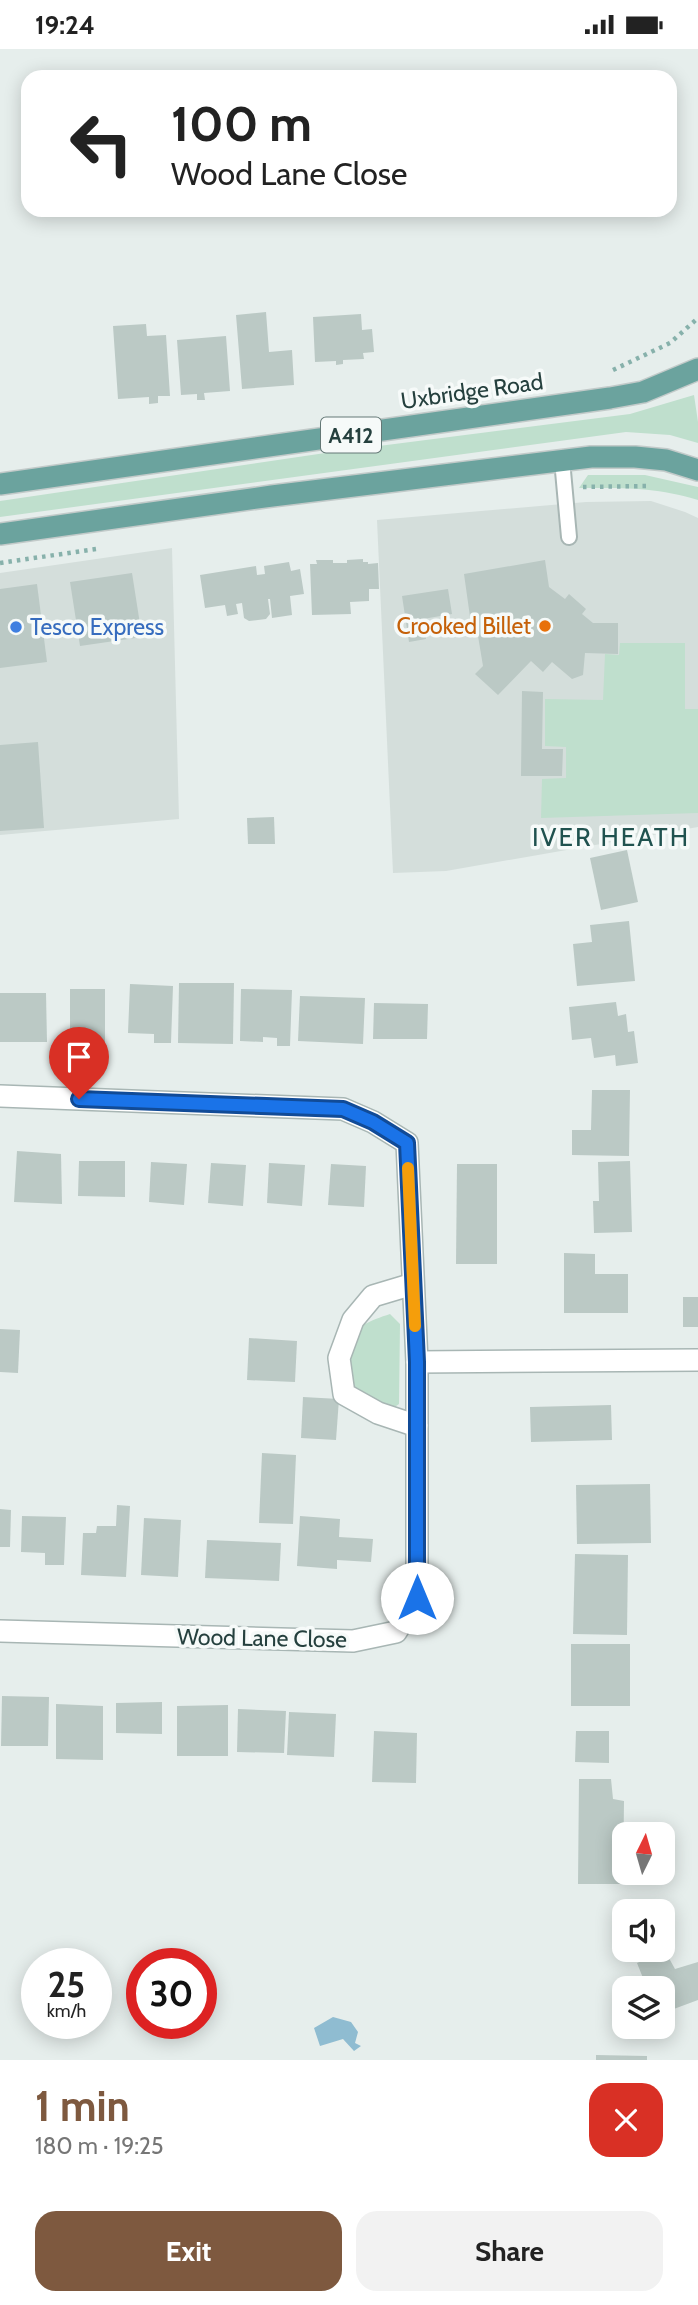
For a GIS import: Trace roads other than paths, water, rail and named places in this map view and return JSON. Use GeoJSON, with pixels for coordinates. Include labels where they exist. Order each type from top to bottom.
{"type":"FeatureCollection","features":[{"type":"Feature","properties":{"kind":"main road","name":"Uxbridge Road"},"geometry":{"type":"LineString","coordinates":[[0,484],[610,398],[643,392],[698,369]]}},
{"type":"Feature","properties":{"kind":"main road","name":"A412"},"geometry":{"type":"LineString","coordinates":[[0,534],[272,496],[562,460],[635,457],[666,460],[698,470]]}},
{"type":"Feature","properties":{"kind":"street","name":"Wood Lane Close"},"geometry":{"type":"LineString","coordinates":[[0,1096],[343,1109],[373,1122],[407,1143],[417,1362],[417,1598],[396,1632],[353,1641],[0,1631]]}},
{"type":"Feature","properties":{"kind":"street"},"geometry":{"type":"LineString","coordinates":[[413,1284],[373,1296],[353,1320],[339,1357],[344,1394],[379,1413],[417,1426]]}},
{"type":"Feature","properties":{"kind":"street"},"geometry":{"type":"LineString","coordinates":[[417,1362],[698,1360]]}},
{"type":"Feature","properties":{"kind":"lane"},"geometry":{"type":"LineString","coordinates":[[562,460],[569,537]]}},
{"type":"Feature","properties":{"kind":"water"},"geometry":{"type":"Polygon","coordinates":[[[333,2017],[351,2022],[358,2032],[355,2043],[361,2046],[354,2051],[343,2039],[320,2046],[314,2028],[333,2017]]]}},
{"type":"Feature","properties":{"kind":"place","name":"Crooked Billet"},"geometry":{"type":"Point","coordinates":[545,626]}},
{"type":"Feature","properties":{"kind":"place","name":"Tesco Express"},"geometry":{"type":"Point","coordinates":[16,627]}},
{"type":"Feature","properties":{"kind":"district","name":"IVER HEATH"},"geometry":{"type":"Point","coordinates":[611,837]}}]}
